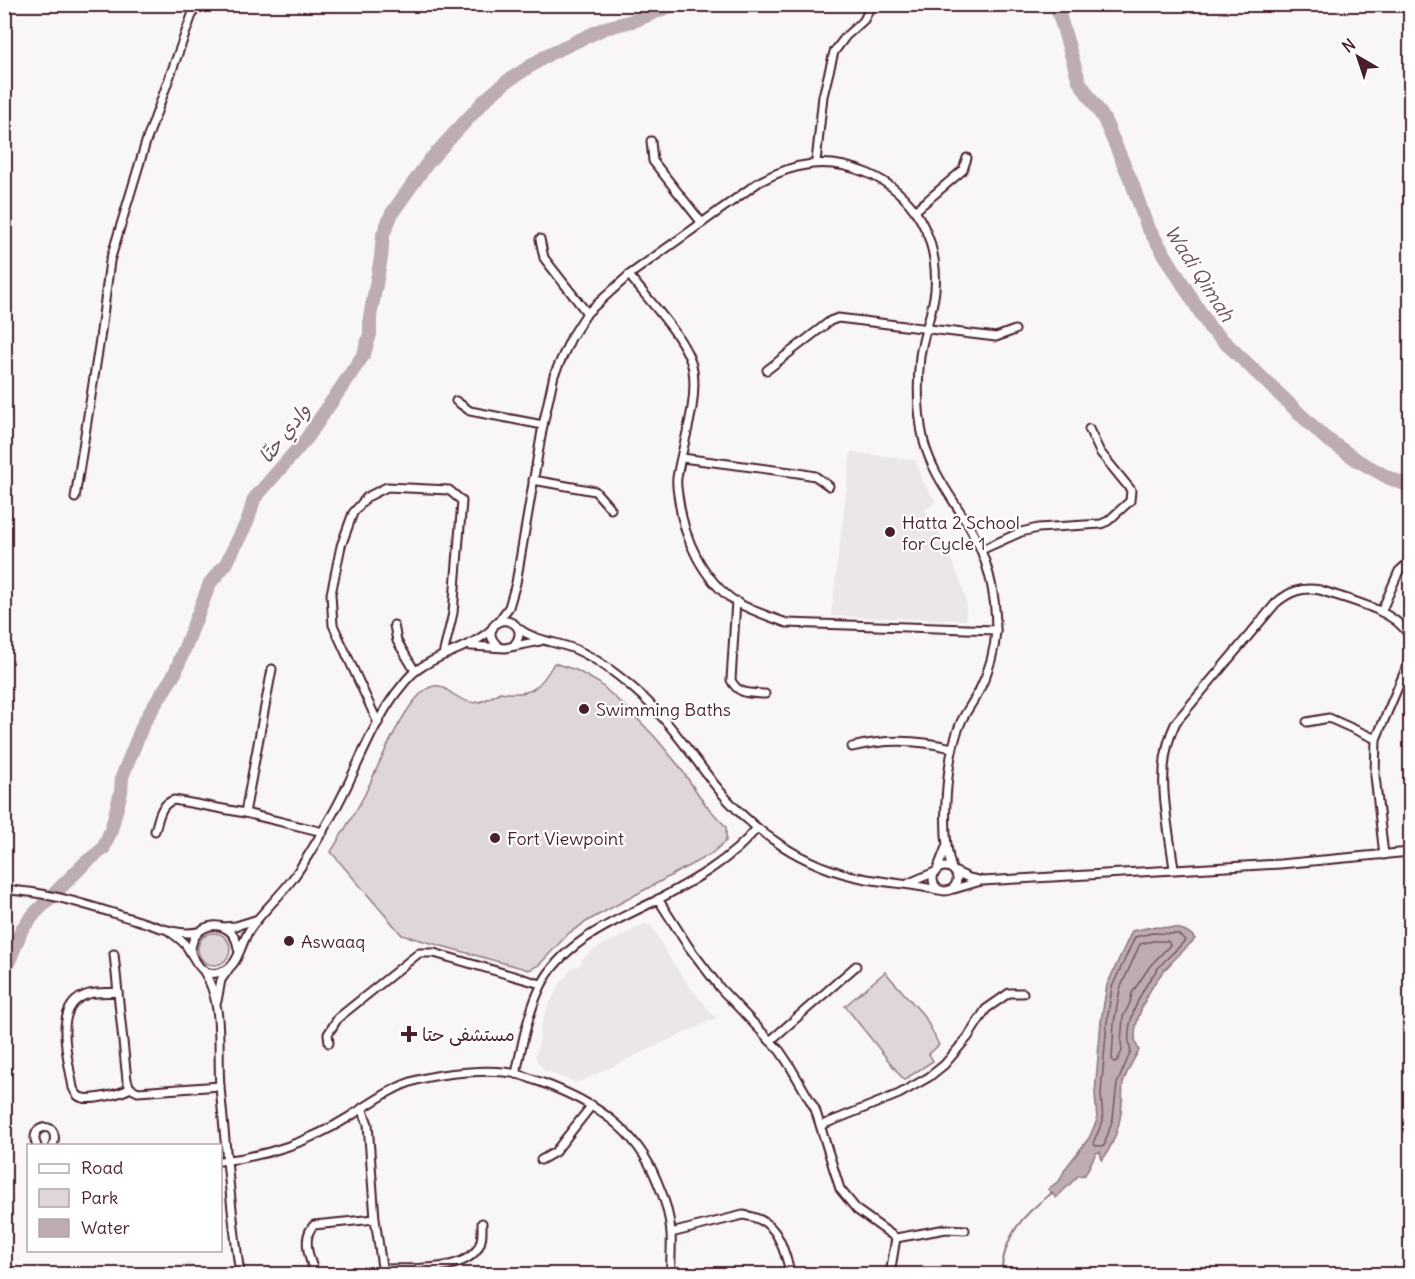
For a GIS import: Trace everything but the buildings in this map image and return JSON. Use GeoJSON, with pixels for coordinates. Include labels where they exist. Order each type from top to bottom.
{"type":"FeatureCollection","features":[{"type":"Feature","properties":{"kind":"street"},"geometry":{"type":"LineString","coordinates":[[75,498],[110,261],[146,142],[196,4]]}},
{"type":"Feature","properties":{"kind":"street"},"geometry":{"type":"LineString","coordinates":[[816,162],[823,96],[834,52],[846,36],[864,20],[872,4]]}},
{"type":"Feature","properties":{"kind":"street"},"geometry":{"type":"LineString","coordinates":[[651,141],[653,161],[702,223]]}},
{"type":"Feature","properties":{"kind":"street"},"geometry":{"type":"LineString","coordinates":[[916,210],[963,170],[967,158]]}},
{"type":"Feature","properties":{"kind":"street"},"geometry":{"type":"LineString","coordinates":[[501,647],[493,642],[491,633],[509,607],[516,583],[543,425],[554,375],[571,338],[586,313],[629,275],[759,182],[779,171],[816,162],[852,167],[878,178],[916,210],[932,248],[935,292],[920,355],[919,416],[925,445],[940,479],[981,550],[995,604],[996,630],[991,664],[980,690],[961,721],[952,748],[947,791],[946,844],[958,881],[953,890]]}},
{"type":"Feature","properties":{"kind":"street"},"geometry":{"type":"LineString","coordinates":[[540,239],[544,258],[586,313]]}},
{"type":"Feature","properties":{"kind":"street"},"geometry":{"type":"LineString","coordinates":[[629,275],[683,344],[693,370],[693,390],[676,481],[682,522],[696,557],[716,584],[736,601],[763,615],[787,623],[996,630]]}},
{"type":"Feature","properties":{"kind":"street"},"geometry":{"type":"LineString","coordinates":[[767,370],[830,321],[838,318],[996,337],[1014,330]]}},
{"type":"Feature","properties":{"kind":"street"},"geometry":{"type":"LineString","coordinates":[[456,401],[470,411],[543,425]]}},
{"type":"Feature","properties":{"kind":"street"},"geometry":{"type":"LineString","coordinates":[[981,550],[1021,532],[1038,528],[1101,524],[1108,521],[1130,501],[1132,495],[1128,485],[1100,452],[1089,429]]}},
{"type":"Feature","properties":{"kind":"street"},"geometry":{"type":"LineString","coordinates":[[682,458],[815,476],[829,486]]}},
{"type":"Feature","properties":{"kind":"street"},"geometry":{"type":"LineString","coordinates":[[533,480],[595,491],[611,508]]}},
{"type":"Feature","properties":{"kind":"street"},"geometry":{"type":"LineString","coordinates":[[378,723],[333,625],[331,594],[341,546],[353,513],[367,497],[387,488],[449,490],[462,501],[453,613],[443,655]]}},
{"type":"Feature","properties":{"kind":"street"},"geometry":{"type":"LineString","coordinates":[[1381,612],[1399,571],[1410,561]]}},
{"type":"Feature","properties":{"kind":"street"},"geometry":{"type":"LineString","coordinates":[[1174,869],[1162,772],[1168,738],[1176,722],[1276,603],[1291,592],[1309,588],[1320,590],[1381,612],[1399,622],[1410,638]]}},
{"type":"Feature","properties":{"kind":"street"},"geometry":{"type":"LineString","coordinates":[[736,601],[731,680],[742,692],[765,694]]}},
{"type":"Feature","properties":{"kind":"street"},"geometry":{"type":"LineString","coordinates":[[509,607],[519,638],[514,645]]}},
{"type":"Feature","properties":{"kind":"street"},"geometry":{"type":"LineString","coordinates":[[238,951],[258,919],[290,881],[322,832],[395,694],[415,671],[481,638],[496,625],[507,621],[525,634],[577,650],[634,688],[674,729],[730,804],[757,828],[795,854],[859,878],[948,892],[983,881],[1280,864],[1410,852]]}},
{"type":"Feature","properties":{"kind":"street"},"geometry":{"type":"LineString","coordinates":[[394,625],[397,641],[415,671]]}},
{"type":"Feature","properties":{"kind":"street"},"geometry":{"type":"LineString","coordinates":[[466,646],[505,648],[543,641]]}},
{"type":"Feature","properties":{"kind":"street"},"geometry":{"type":"LineString","coordinates":[[1384,855],[1375,776],[1376,739],[1410,658]]}},
{"type":"Feature","properties":{"kind":"street"},"geometry":{"type":"LineString","coordinates":[[245,813],[272,669]]}},
{"type":"Feature","properties":{"kind":"street"},"geometry":{"type":"LineString","coordinates":[[1307,722],[1329,718],[1376,739]]}},
{"type":"Feature","properties":{"kind":"street"},"geometry":{"type":"LineString","coordinates":[[852,747],[869,743],[927,742],[952,748]]}},
{"type":"Feature","properties":{"kind":"street"},"geometry":{"type":"LineString","coordinates":[[155,831],[162,808],[174,800],[245,813],[322,832]]}},
{"type":"Feature","properties":{"kind":"street"},"geometry":{"type":"LineString","coordinates":[[516,1074],[530,1014],[542,984],[554,967],[577,944],[732,854],[757,828]]}},
{"type":"Feature","properties":{"kind":"street"},"geometry":{"type":"LineString","coordinates":[[938,890],[933,881],[946,844]]}},
{"type":"Feature","properties":{"kind":"street"},"geometry":{"type":"LineString","coordinates":[[904,884],[945,867],[969,878],[983,881]]}},
{"type":"Feature","properties":{"kind":"street"},"geometry":{"type":"LineString","coordinates":[[4,890],[30,892],[71,900],[145,922],[170,932],[186,945],[197,966],[203,970],[217,973],[229,968]]}},
{"type":"Feature","properties":{"kind":"street"},"geometry":{"type":"LineString","coordinates":[[658,899],[688,946],[720,987],[790,1066],[822,1125],[840,1190],[857,1210],[896,1238],[946,1229],[965,1230]]}},
{"type":"Feature","properties":{"kind":"street"},"geometry":{"type":"LineString","coordinates":[[222,927],[249,923],[258,919]]}},
{"type":"Feature","properties":{"kind":"street"},"geometry":{"type":"LineString","coordinates":[[191,953],[193,939],[205,927],[214,925],[222,927],[236,938],[237,957],[221,980],[216,1004]]}},
{"type":"Feature","properties":{"kind":"street"},"geometry":{"type":"LineString","coordinates":[[170,932],[198,932]]}},
{"type":"Feature","properties":{"kind":"street"},"geometry":{"type":"LineString","coordinates":[[329,1043],[328,1034],[338,1018],[419,953],[434,953],[542,984]]}},
{"type":"Feature","properties":{"kind":"street"},"geometry":{"type":"LineString","coordinates":[[114,954],[126,1080],[130,1088],[138,1092],[220,1086]]}},
{"type":"Feature","properties":{"kind":"street"},"geometry":{"type":"LineString","coordinates":[[770,1041],[856,966]]}},
{"type":"Feature","properties":{"kind":"street"},"geometry":{"type":"LineString","coordinates":[[203,970],[213,990],[216,1004],[224,1161],[240,1275]]}},
{"type":"Feature","properties":{"kind":"street"},"geometry":{"type":"LineString","coordinates":[[118,992],[95,993],[78,999],[70,1008],[64,1024],[73,1088],[76,1094],[84,1098],[122,1093],[130,1088]]}},
{"type":"Feature","properties":{"kind":"street"},"geometry":{"type":"LineString","coordinates":[[822,1125],[899,1094],[929,1077],[944,1065],[968,1037],[986,1009],[1009,993],[1023,993]]}},
{"type":"Feature","properties":{"kind":"street"},"geometry":{"type":"LineString","coordinates":[[224,1161],[259,1156],[279,1150],[327,1128],[390,1092],[417,1080],[471,1072],[516,1074],[573,1095],[592,1105],[621,1128],[646,1159],[657,1179],[668,1215],[671,1233],[671,1275]]}},
{"type":"Feature","properties":{"kind":"street"},"geometry":{"type":"LineString","coordinates":[[541,1160],[555,1152],[592,1105]]}},
{"type":"Feature","properties":{"kind":"street"},"geometry":{"type":"LineString","coordinates":[[362,1108],[368,1124],[375,1219],[383,1272],[465,1261],[480,1246],[483,1235],[482,1223]]}},
{"type":"Feature","properties":{"kind":"street"},"geometry":{"type":"LineString","coordinates":[[36,1144],[35,1134],[44,1127],[54,1133],[53,1144]]}},
{"type":"Feature","properties":{"kind":"street"},"geometry":{"type":"LineString","coordinates":[[671,1233],[743,1215],[753,1216],[764,1220],[773,1228],[781,1242],[791,1275]]}},
{"type":"Feature","properties":{"kind":"street"},"geometry":{"type":"LineString","coordinates":[[313,1268],[309,1256],[308,1234],[314,1225],[375,1219]]}},
{"type":"Feature","properties":{"kind":"street"},"geometry":{"type":"LineString","coordinates":[[890,1275],[896,1238]]}},
{"type":"Feature","properties":{"kind":"shaded area","name":"Hatta 2 School for Cycle 1"},"geometry":{"type":"Polygon","coordinates":[[[851,452],[915,460],[924,483],[936,502],[925,510],[944,541],[962,586],[966,602],[966,620],[831,616],[851,452]]]}},
{"type":"Feature","properties":{"kind":"shaded area"},"geometry":{"type":"Polygon","coordinates":[[[645,924],[651,925],[670,959],[716,1018],[577,1083],[544,1070],[535,1057],[541,1033],[539,1032],[547,1008],[560,984],[574,966],[577,967],[582,962],[581,960],[595,949],[645,924]]]}},
{"type":"Feature","properties":{"kind":"shaded area"},"geometry":{"type":"Polygon","coordinates":[[[188,1263],[197,1268],[199,1274],[126,1274],[188,1263]]]}},
{"type":"Feature","properties":{"kind":"green space"},"geometry":{"type":"Polygon","coordinates":[[[554,663],[576,670],[599,683],[631,712],[679,766],[705,804],[726,827],[726,841],[711,854],[569,933],[539,965],[529,970],[402,935],[331,852],[364,796],[404,716],[424,691],[434,686],[442,687],[461,699],[473,703],[500,692],[527,692],[544,679],[554,663]]]}},
{"type":"Feature","properties":{"kind":"green space"},"geometry":{"type":"Polygon","coordinates":[[[214,933],[225,938],[230,949],[225,960],[214,965],[203,960],[198,949],[203,938],[214,933]]]}},
{"type":"Feature","properties":{"kind":"green space"},"geometry":{"type":"Polygon","coordinates":[[[885,972],[925,1017],[939,1045],[929,1054],[933,1061],[904,1080],[845,1006],[885,972]]]}},
{"type":"Feature","properties":{"kind":"water"},"geometry":{"type":"Polygon","coordinates":[[[1152,927],[1181,929],[1195,939],[1162,973],[1141,1010],[1135,1032],[1139,1050],[1124,1080],[1120,1118],[1110,1147],[1102,1160],[1100,1152],[1096,1153],[1085,1175],[1078,1176],[1056,1198],[1048,1189],[1060,1180],[1065,1169],[1089,1138],[1097,1120],[1095,1093],[1101,1021],[1107,985],[1132,931],[1152,927]]]}},
{"type":"Feature","properties":{"kind":"waterway","name":"وادي حتّا"},"geometry":{"type":"LineString","coordinates":[[4,974],[22,929],[85,863],[103,849],[111,830],[121,792],[122,777],[144,722],[175,673],[210,583],[226,564],[248,520],[254,499],[307,438],[364,354],[370,334],[370,317],[383,235],[392,213],[429,161],[486,99],[506,82],[549,54],[605,28],[636,20],[675,4]]}},
{"type":"Feature","properties":{"kind":"waterway","name":"Wadi Qimah"},"geometry":{"type":"LineString","coordinates":[[1056,4],[1079,81],[1104,119],[1132,183],[1147,226],[1210,328],[1324,437],[1357,460],[1389,478],[1410,486]]}},
{"type":"Feature","properties":{"kind":"waterway"},"geometry":{"type":"LineString","coordinates":[[1001,1274],[1006,1248],[1016,1228],[1023,1218],[1052,1193]]}},
{"type":"Feature","properties":{"kind":"place","name":"Hatta 2 School for Cycle 1"},"geometry":{"type":"Point","coordinates":[890,532]}},
{"type":"Feature","properties":{"kind":"place","name":"Swimming Baths"},"geometry":{"type":"Point","coordinates":[584,709]}},
{"type":"Feature","properties":{"kind":"place","name":"Fort Viewpoint"},"geometry":{"type":"Point","coordinates":[495,838]}},
{"type":"Feature","properties":{"kind":"place","name":"Aswaaq"},"geometry":{"type":"Point","coordinates":[289,941]}},
{"type":"Feature","properties":{"kind":"place","name":"مستشفى حتا"},"geometry":{"type":"Point","coordinates":[409,1034]}}]}
